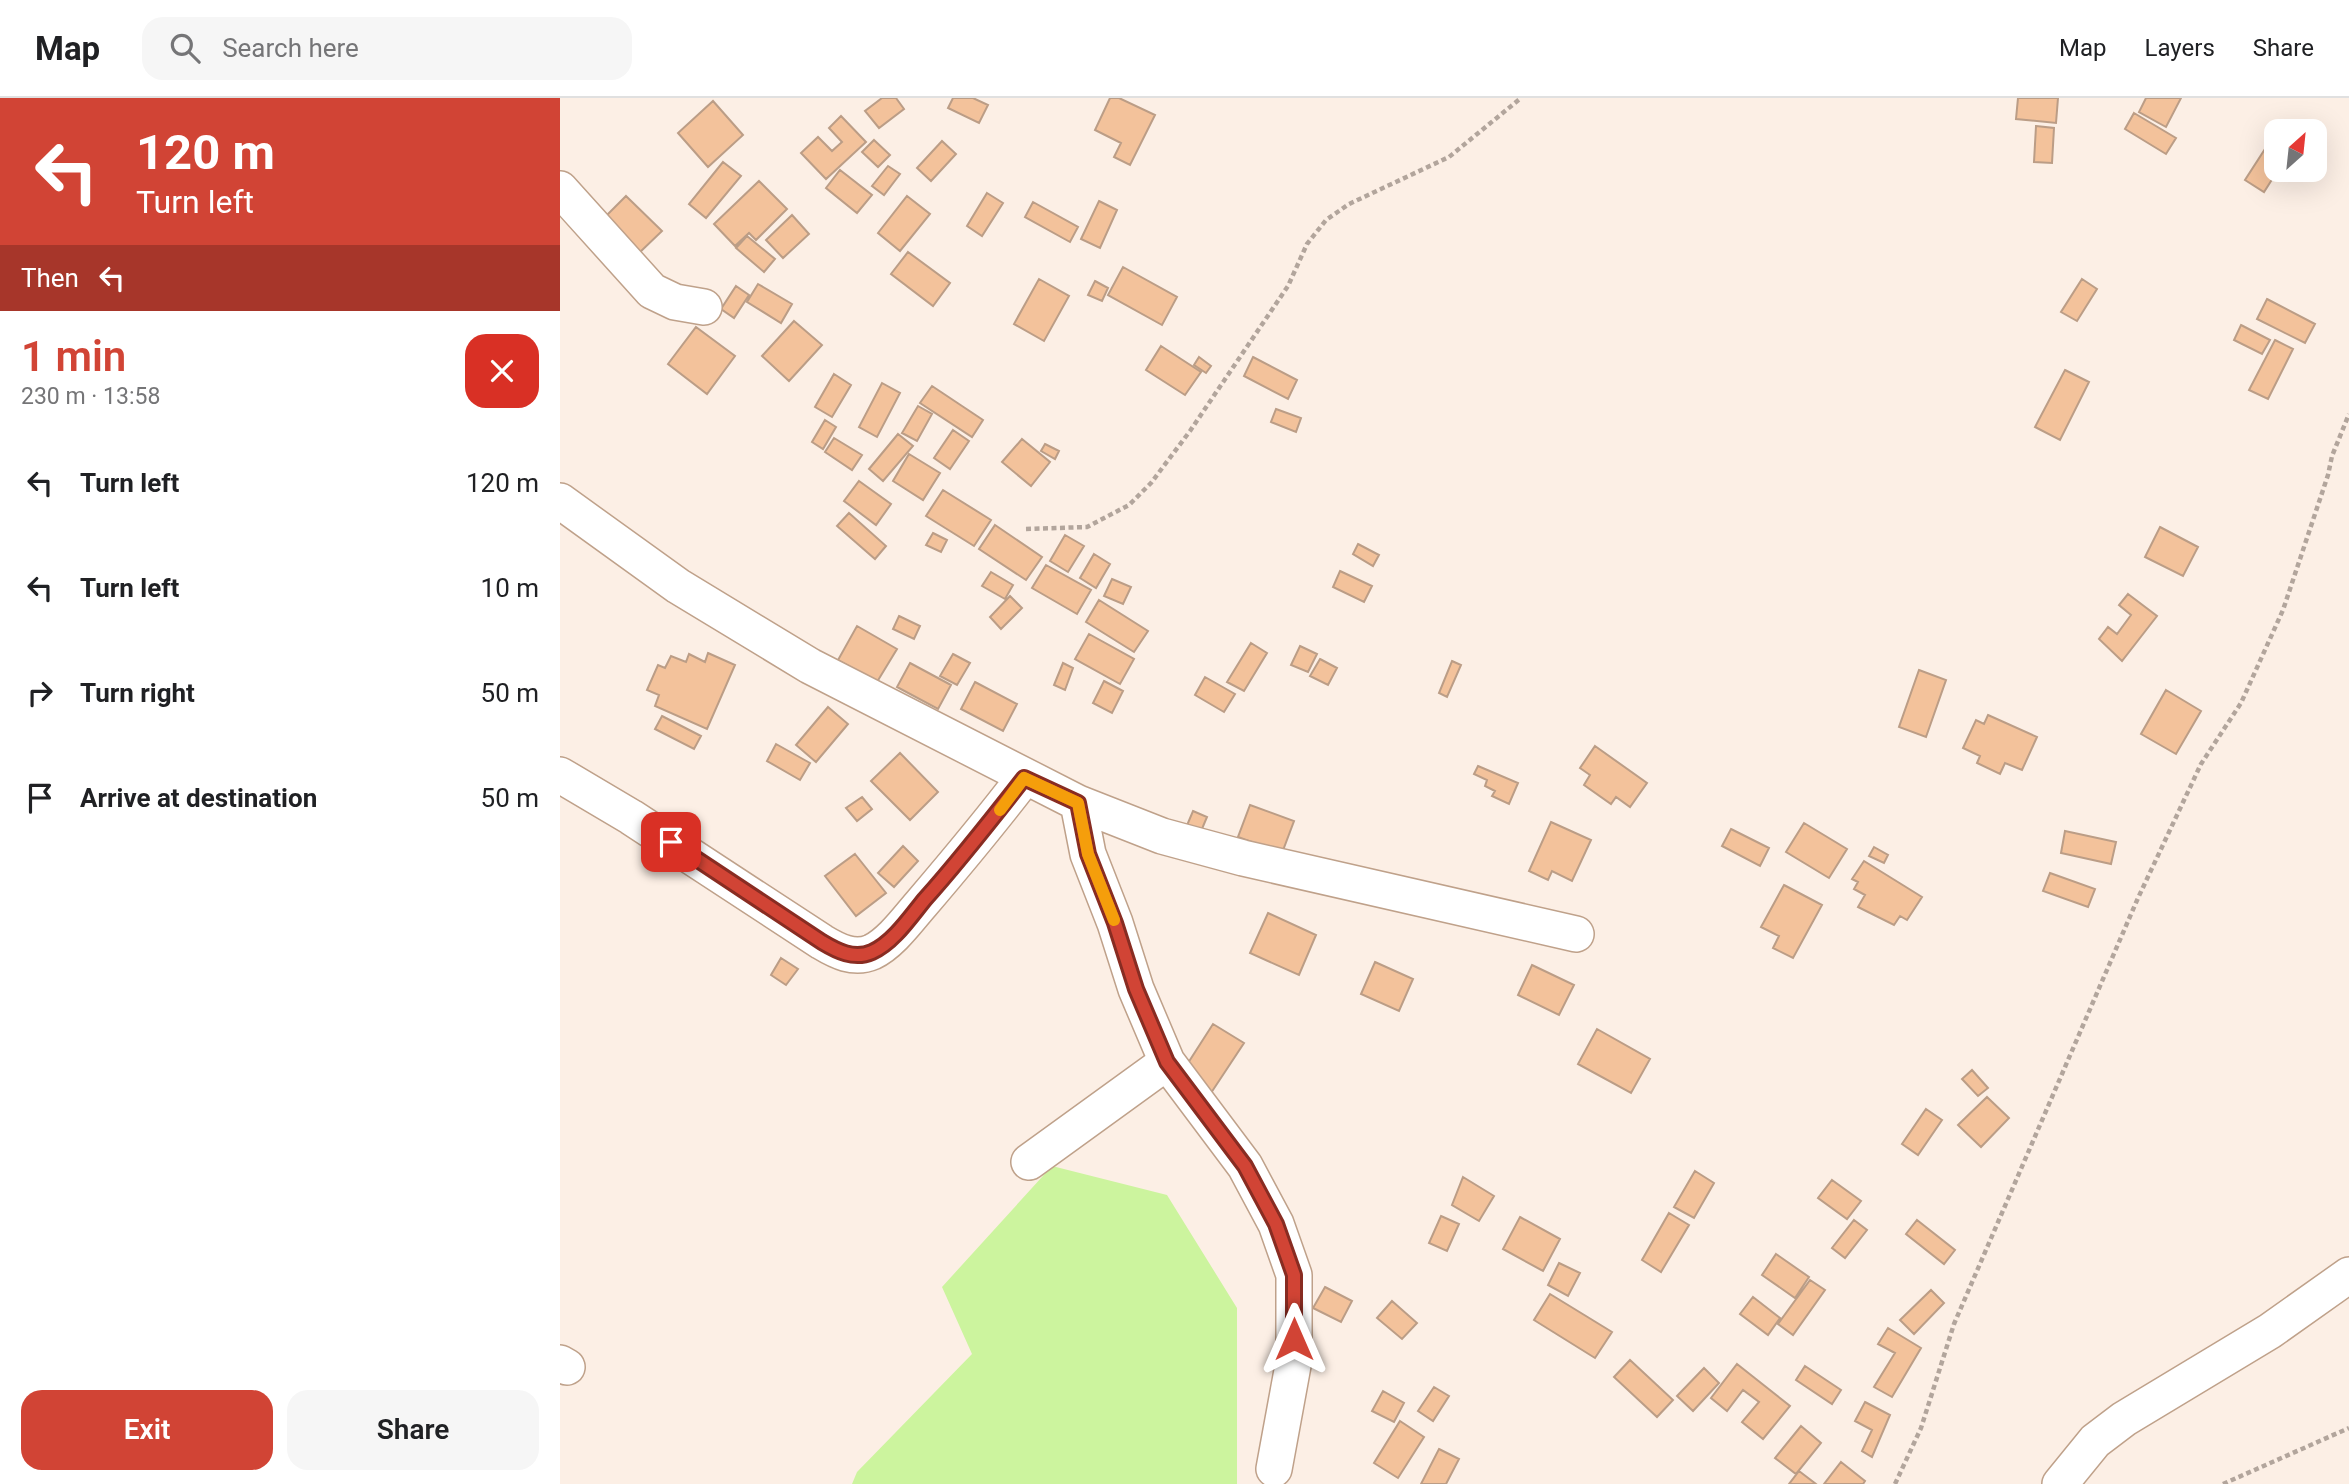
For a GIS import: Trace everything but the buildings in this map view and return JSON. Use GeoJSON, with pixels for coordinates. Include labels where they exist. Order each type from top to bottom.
{"type":"FeatureCollection","features":[{"type":"Feature","properties":{"kind":"street"},"geometry":{"type":"LineString","coordinates":[[560,189],[652,291],[674,302],[704,307]]}},
{"type":"Feature","properties":{"kind":"street"},"geometry":{"type":"LineString","coordinates":[[560,501],[678,586],[810,666],[1024,778],[1078,803],[1162,836],[1242,858],[1576,934]]}},
{"type":"Feature","properties":{"kind":"street"},"geometry":{"type":"LineString","coordinates":[[560,775],[642,824],[822,942],[839,951],[858,956],[874,952],[902,927],[973,844],[1024,778]]}},
{"type":"Feature","properties":{"kind":"street"},"geometry":{"type":"LineString","coordinates":[[1078,803],[1088,854],[1115,923],[1136,989],[1167,1062],[1245,1166],[1276,1224],[1294,1275],[1294,1360],[1274,1469]]}},
{"type":"Feature","properties":{"kind":"street"},"geometry":{"type":"LineString","coordinates":[[1029,1162],[1167,1062]]}},
{"type":"Feature","properties":{"kind":"street"},"geometry":{"type":"LineString","coordinates":[[2060,1484],[2095,1441],[2124,1419],[2270,1331],[2349,1275]]}},
{"type":"Feature","properties":{"kind":"path"},"geometry":{"type":"LineString","coordinates":[[1027,529],[1087,527],[1129,505],[1151,483],[1189,431],[1288,286],[1307,244],[1326,220],[1349,204],[1449,157],[1521,98]]}},
{"type":"Feature","properties":{"kind":"path"},"geometry":{"type":"LineString","coordinates":[[1895,1484],[1921,1428],[1954,1324],[2138,898],[2201,764],[2241,703],[2283,610],[2332,456],[2349,414]]}},
{"type":"Feature","properties":{"kind":"path"},"geometry":{"type":"LineString","coordinates":[[2223,1484],[2349,1428]]}},
{"type":"Feature","properties":{"kind":"green space"},"geometry":{"type":"Polygon","coordinates":[[[1052,1166],[1167,1195],[1237,1308],[1237,1484],[852,1484],[857,1472],[972,1354],[942,1287],[1052,1166]]]}},
{"type":"Feature","properties":{"kind":"slow traffic"},"geometry":{"type":"LineString","coordinates":[[1000,810],[1024,778],[1078,803],[1088,854],[1114,920]]}},
{"type":"Feature","properties":{"kind":"route"},"geometry":{"type":"LineString","coordinates":[[671,842],[822,942],[839,951],[858,956],[874,952],[902,927],[973,844],[1024,778],[1078,803],[1088,854],[1115,923],[1136,989],[1167,1062],[1245,1166],[1276,1224],[1294,1275],[1294,1339]]}}]}
